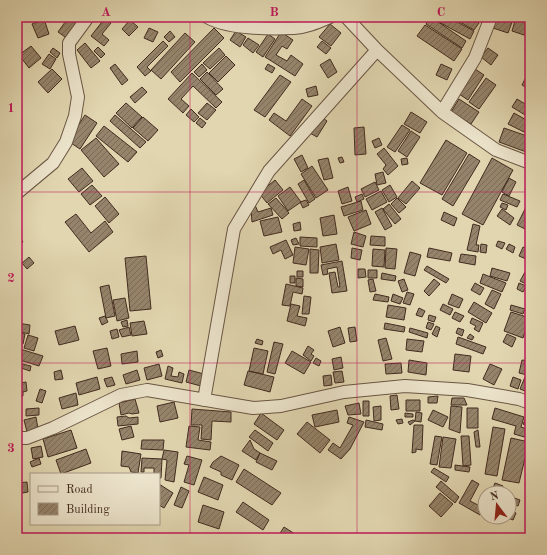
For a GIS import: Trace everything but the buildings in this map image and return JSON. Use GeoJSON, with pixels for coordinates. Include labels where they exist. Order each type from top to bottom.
{"type":"FeatureCollection","features":[{"type":"Feature","properties":{"kind":"street"},"geometry":{"type":"LineString","coordinates":[[17,193],[53,163],[66,142],[75,116],[78,97],[69,54],[69,43],[88,17]]}},
{"type":"Feature","properties":{"kind":"street"},"geometry":{"type":"LineString","coordinates":[[206,17],[215,22],[245,26],[295,28],[315,24],[330,17]]}},
{"type":"Feature","properties":{"kind":"street"},"geometry":{"type":"LineString","coordinates":[[346,17],[377,50],[442,112],[496,150],[530,163]]}},
{"type":"Feature","properties":{"kind":"street"},"geometry":{"type":"LineString","coordinates":[[442,112],[475,58],[491,17]]}},
{"type":"Feature","properties":{"kind":"street"},"geometry":{"type":"LineString","coordinates":[[204,400],[234,230],[269,171],[377,50]]}},
{"type":"Feature","properties":{"kind":"street"},"geometry":{"type":"LineString","coordinates":[[17,438],[27,438],[53,428],[121,395],[147,390],[253,408],[281,406],[344,392],[405,386],[467,390],[519,399],[530,403]]}}]}
